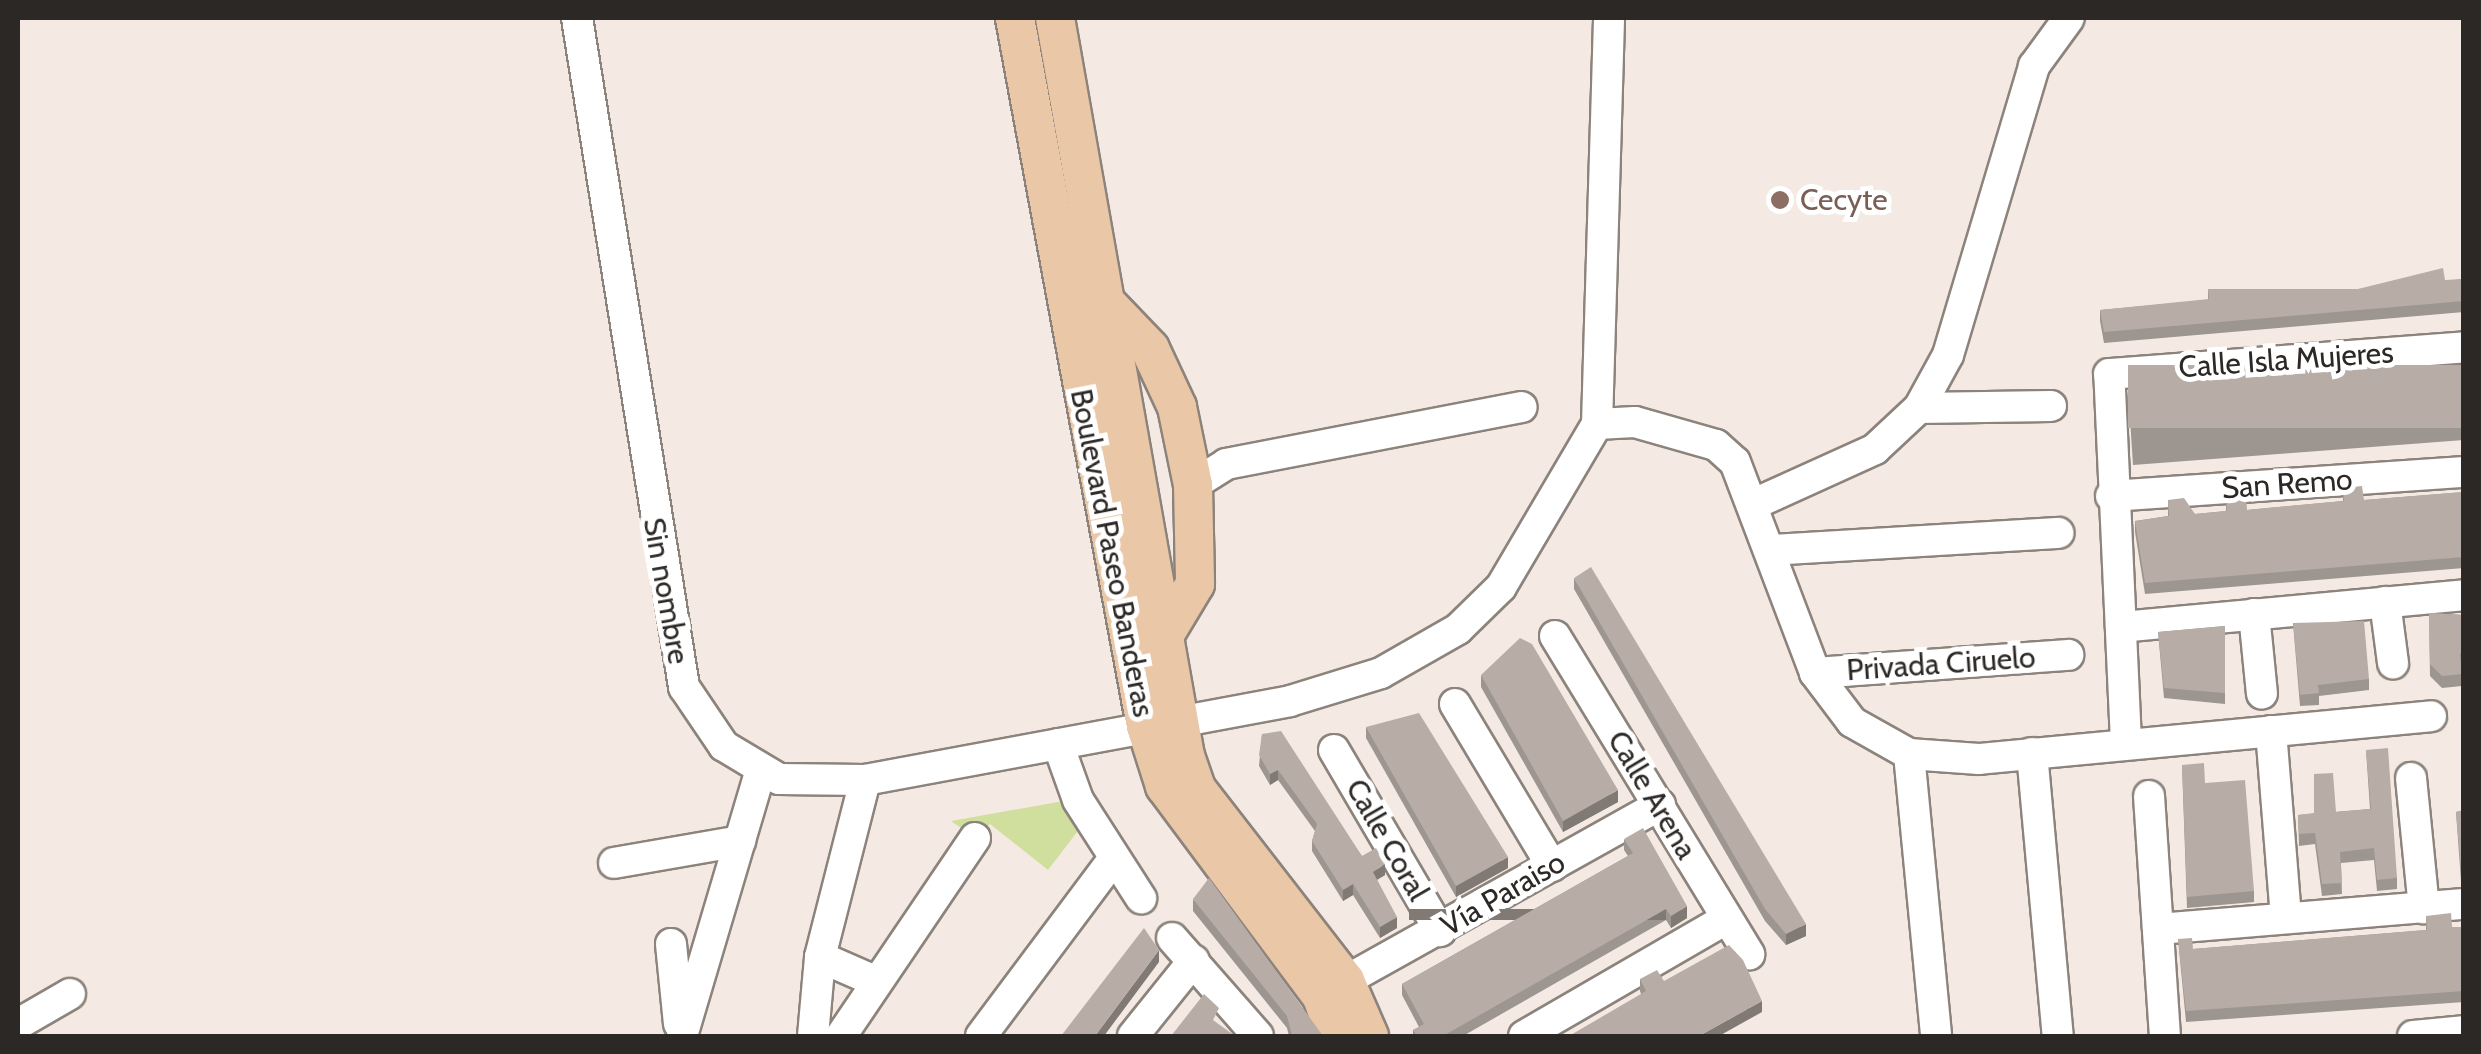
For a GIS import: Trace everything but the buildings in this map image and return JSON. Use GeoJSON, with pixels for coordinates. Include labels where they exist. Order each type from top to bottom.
{"type":"FeatureCollection","features":[{"type":"Feature","properties":{"kind":"main road","name":"Boulevard Paseo Banderas"},"geometry":{"type":"LineString","coordinates":[[1015,18],[1163,722],[1197,790],[1345,981],[1370,1036]]}},
{"type":"Feature","properties":{"kind":"main road","name":"Boulevard Paseo Banderas"},"geometry":{"type":"LineString","coordinates":[[1054,18],[1165,634],[1166,786],[1322,997],[1336,1036]]}},
{"type":"Feature","properties":{"kind":"main road"},"geometry":{"type":"LineString","coordinates":[[1105,302],[1150,350],[1189,467],[1195,584],[1165,634]]}},
{"type":"Feature","properties":{"kind":"street","name":"Sin nombre"},"geometry":{"type":"LineString","coordinates":[[577,18],[684,687],[724,746],[779,779],[865,780],[1340,688],[1458,629],[1501,587],[1597,424]]}},
{"type":"Feature","properties":{"kind":"street"},"geometry":{"type":"LineString","coordinates":[[1609,18],[1597,424],[1636,422],[1716,445],[1754,504],[1815,673],[1852,722],[1909,754],[2032,753],[2432,716]]}},
{"type":"Feature","properties":{"kind":"street"},"geometry":{"type":"LineString","coordinates":[[1754,504],[1875,449],[1919,408],[1948,354],[2034,66],[2069,18]]}},
{"type":"Feature","properties":{"kind":"street","name":"Calle Isla Mujeres"},"geometry":{"type":"LineString","coordinates":[[2111,496],[2110,374],[2464,347]]}},
{"type":"Feature","properties":{"kind":"street"},"geometry":{"type":"LineString","coordinates":[[1189,467],[1226,464],[1522,406]]}},
{"type":"Feature","properties":{"kind":"street"},"geometry":{"type":"LineString","coordinates":[[1919,408],[2051,406]]}},
{"type":"Feature","properties":{"kind":"street","name":"San Remo"},"geometry":{"type":"LineString","coordinates":[[2111,496],[2464,472]]}},
{"type":"Feature","properties":{"kind":"street"},"geometry":{"type":"LineString","coordinates":[[2111,496],[2126,742]]}},
{"type":"Feature","properties":{"kind":"street"},"geometry":{"type":"LineString","coordinates":[[1770,550],[2058,532]]}},
{"type":"Feature","properties":{"kind":"street"},"geometry":{"type":"LineString","coordinates":[[2121,627],[2464,595]]}},
{"type":"Feature","properties":{"kind":"street"},"geometry":{"type":"LineString","coordinates":[[2385,602],[2394,664]]}},
{"type":"Feature","properties":{"kind":"street"},"geometry":{"type":"LineString","coordinates":[[2254,614],[2262,694]]}},
{"type":"Feature","properties":{"kind":"street","name":"Calle Arena"},"geometry":{"type":"LineString","coordinates":[[1555,636],[1749,954]]}},
{"type":"Feature","properties":{"kind":"street","name":"Privada Ciruelo"},"geometry":{"type":"LineString","coordinates":[[1815,673],[2068,655]]}},
{"type":"Feature","properties":{"kind":"street"},"geometry":{"type":"LineString","coordinates":[[1455,704],[1552,866]]}},
{"type":"Feature","properties":{"kind":"street"},"geometry":{"type":"LineString","coordinates":[[2271,730],[2286,917]]}},
{"type":"Feature","properties":{"kind":"street"},"geometry":{"type":"LineString","coordinates":[[1058,744],[1111,862],[1141,898]]}},
{"type":"Feature","properties":{"kind":"street","name":"Calle Coral"},"geometry":{"type":"LineString","coordinates":[[1334,750],[1440,931]]}},
{"type":"Feature","properties":{"kind":"street"},"geometry":{"type":"LineString","coordinates":[[2032,753],[2058,1036]]}},
{"type":"Feature","properties":{"kind":"street"},"geometry":{"type":"LineString","coordinates":[[1909,754],[1936,1036]]}},
{"type":"Feature","properties":{"kind":"street"},"geometry":{"type":"LineString","coordinates":[[681,1036],[761,770]]}},
{"type":"Feature","properties":{"kind":"street"},"geometry":{"type":"LineString","coordinates":[[2410,778],[2424,908]]}},
{"type":"Feature","properties":{"kind":"street"},"geometry":{"type":"LineString","coordinates":[[814,1036],[820,957],[865,780]]}},
{"type":"Feature","properties":{"kind":"street"},"geometry":{"type":"LineString","coordinates":[[2149,796],[2165,1036]]}},
{"type":"Feature","properties":{"kind":"street","name":"Vía Paraiso"},"geometry":{"type":"LineString","coordinates":[[1345,981],[1660,805]]}},
{"type":"Feature","properties":{"kind":"street"},"geometry":{"type":"LineString","coordinates":[[841,1036],[875,980],[974,838]]}},
{"type":"Feature","properties":{"kind":"street"},"geometry":{"type":"LineString","coordinates":[[614,863],[740,841]]}},
{"type":"Feature","properties":{"kind":"street"},"geometry":{"type":"LineString","coordinates":[[981,1036],[1111,862]]}},
{"type":"Feature","properties":{"kind":"street"},"geometry":{"type":"LineString","coordinates":[[2158,930],[2464,904]]}},
{"type":"Feature","properties":{"kind":"street"},"geometry":{"type":"LineString","coordinates":[[1524,1036],[1726,919]]}},
{"type":"Feature","properties":{"kind":"street"},"geometry":{"type":"LineString","coordinates":[[1172,938],[1258,1036]]}},
{"type":"Feature","properties":{"kind":"street"},"geometry":{"type":"LineString","coordinates":[[671,944],[681,1036]]}},
{"type":"Feature","properties":{"kind":"street"},"geometry":{"type":"LineString","coordinates":[[820,957],[875,980]]}},
{"type":"Feature","properties":{"kind":"street"},"geometry":{"type":"LineString","coordinates":[[1134,1036],[1194,960]]}},
{"type":"Feature","properties":{"kind":"street"},"geometry":{"type":"LineString","coordinates":[[18,1024],[70,994]]}},
{"type":"Feature","properties":{"kind":"street"},"geometry":{"type":"LineString","coordinates":[[2413,1036],[2464,1032]]}},
{"type":"Feature","properties":{"kind":"green space"},"geometry":{"type":"Polygon","coordinates":[[[1069,800],[1081,827],[1048,870],[990,824],[975,838],[951,821],[1069,800]]]}},
{"type":"Feature","properties":{"kind":"place","name":"Cecyte"},"geometry":{"type":"Point","coordinates":[1780,200]}}]}
